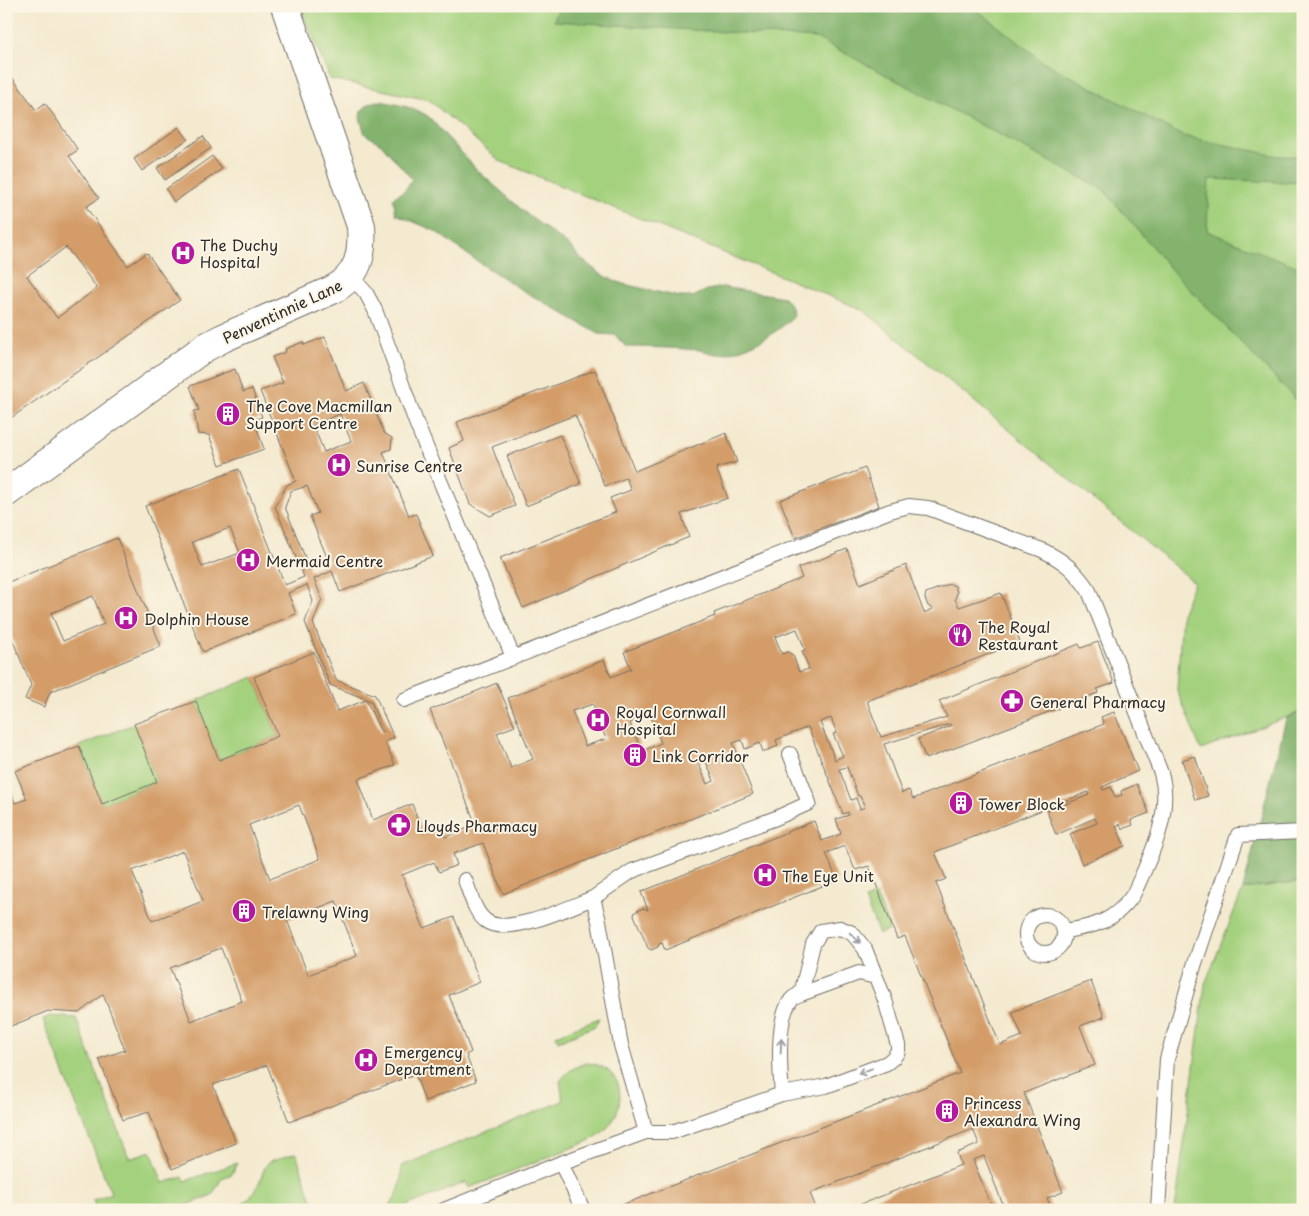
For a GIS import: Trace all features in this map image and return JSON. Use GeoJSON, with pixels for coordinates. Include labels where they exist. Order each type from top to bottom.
{"type":"FeatureCollection","features":[{"type":"Feature","properties":{"kind":"street","name":"Penventinnie Lane"},"geometry":{"type":"LineString","coordinates":[[6,493],[204,348],[341,286],[351,276],[360,259],[362,246],[361,226],[286,6]]}},
{"type":"Feature","properties":{"kind":"lane"},"geometry":{"type":"LineString","coordinates":[[351,276],[366,293],[378,318],[417,425],[513,657]]}},
{"type":"Feature","properties":{"kind":"lane"},"geometry":{"type":"LineString","coordinates":[[404,700],[901,507],[919,506],[928,508],[1042,550],[1069,566],[1089,591],[1156,759],[1164,784],[1165,797],[1162,822],[1133,895],[1126,906],[1117,914],[1092,927],[1064,932]]}},
{"type":"Feature","properties":{"kind":"lane"},"geometry":{"type":"LineString","coordinates":[[465,880],[479,912],[485,920],[493,925],[513,925],[542,917],[593,898],[632,871],[809,804],[790,754]]}},
{"type":"Feature","properties":{"kind":"lane"},"geometry":{"type":"LineString","coordinates":[[1158,1210],[1167,1059],[1194,966],[1238,836],[1303,832]]}},
{"type":"Feature","properties":{"kind":"lane"},"geometry":{"type":"LineString","coordinates":[[593,898],[599,921],[621,1044],[646,1132]]}},
{"type":"Feature","properties":{"kind":"lane"},"geometry":{"type":"LineString","coordinates":[[444,1210],[561,1163],[646,1132],[672,1132],[782,1094],[826,1086],[887,1063],[898,1051],[892,1019],[865,949],[852,933],[840,928],[822,931],[814,944],[801,994]]}},
{"type":"Feature","properties":{"kind":"lane"},"geometry":{"type":"LineString","coordinates":[[782,1094],[780,1065],[781,1034],[784,1016],[791,999],[860,973],[876,978]]}},
{"type":"Feature","properties":{"kind":"lane"},"geometry":{"type":"LineString","coordinates":[[561,1163],[583,1210]]}},
{"type":"Feature","properties":{"kind":"green space"},"geometry":{"type":"Polygon","coordinates":[[[300,6],[1303,6],[1303,711],[1201,750],[1177,690],[1182,612],[1194,582],[863,310],[500,161],[429,100],[330,79],[300,6]]]}},
{"type":"Feature","properties":{"kind":"green space"},"geometry":{"type":"Polygon","coordinates":[[[559,6],[972,6],[1042,61],[1183,136],[1278,156],[1303,156],[1303,181],[1209,179],[1207,231],[1303,269],[1303,407],[1175,274],[1104,190],[816,38],[554,21],[559,6]]]}},
{"type":"Feature","properties":{"kind":"green space"},"geometry":{"type":"Polygon","coordinates":[[[377,101],[404,106],[428,116],[479,172],[529,216],[571,247],[581,259],[602,275],[623,284],[680,297],[693,297],[707,290],[723,287],[784,297],[792,307],[793,316],[787,323],[761,341],[722,354],[690,349],[626,347],[615,335],[599,334],[517,287],[435,231],[396,214],[393,198],[405,190],[412,179],[381,144],[365,134],[360,118],[361,111],[369,104],[377,101]]]}},
{"type":"Feature","properties":{"kind":"green space"},"geometry":{"type":"Polygon","coordinates":[[[254,677],[278,736],[219,760],[196,701],[254,677]]]}},
{"type":"Feature","properties":{"kind":"green space"},"geometry":{"type":"Polygon","coordinates":[[[1303,711],[1303,881],[1243,889],[1286,719],[1303,711]]]}},
{"type":"Feature","properties":{"kind":"green space"},"geometry":{"type":"Polygon","coordinates":[[[134,724],[157,782],[102,804],[79,746],[134,724]]]}},
{"type":"Feature","properties":{"kind":"green space"},"geometry":{"type":"Polygon","coordinates":[[[1303,881],[1303,1210],[1175,1210],[1205,984],[1243,889],[1303,881]]]}},
{"type":"Feature","properties":{"kind":"green space"},"geometry":{"type":"Polygon","coordinates":[[[876,895],[890,930],[879,934],[865,900],[876,895]]]}},
{"type":"Feature","properties":{"kind":"green space"},"geometry":{"type":"Polygon","coordinates":[[[49,1016],[76,1018],[129,1158],[151,1151],[163,1183],[183,1177],[185,1181],[237,1163],[232,1174],[222,1178],[212,1195],[175,1210],[86,1210],[95,1206],[93,1200],[111,1193],[43,1020],[49,1016]]]}},
{"type":"Feature","properties":{"kind":"green space"},"geometry":{"type":"Polygon","coordinates":[[[599,1018],[595,1026],[558,1041],[556,1035],[599,1018]]]}},
{"type":"Feature","properties":{"kind":"green space"},"geometry":{"type":"Polygon","coordinates":[[[587,1063],[598,1065],[614,1076],[620,1093],[617,1112],[612,1122],[599,1135],[584,1143],[469,1188],[466,1182],[396,1210],[386,1210],[399,1190],[401,1166],[563,1101],[560,1081],[572,1069],[587,1063]]]}},
{"type":"Feature","properties":{"kind":"green space"},"geometry":{"type":"Polygon","coordinates":[[[296,1153],[311,1198],[320,1210],[236,1210],[250,1197],[270,1161],[296,1153]]]}},
{"type":"Feature","properties":{"kind":"building","name":"The Duchy Hospital"},"geometry":{"type":"Polygon","coordinates":[[[6,69],[36,110],[45,103],[78,150],[69,156],[99,198],[86,207],[128,266],[147,253],[180,300],[8,420],[6,417],[6,356],[10,353],[6,347],[6,69]],[[66,247],[27,276],[57,318],[97,288],[66,247]]]}},
{"type":"Feature","properties":{"kind":"building"},"geometry":{"type":"Polygon","coordinates":[[[179,127],[188,139],[142,171],[134,159],[179,127]]]}},
{"type":"Feature","properties":{"kind":"building"},"geometry":{"type":"Polygon","coordinates":[[[203,136],[211,148],[165,180],[157,168],[203,136]]]}},
{"type":"Feature","properties":{"kind":"building"},"geometry":{"type":"Polygon","coordinates":[[[212,156],[222,169],[174,202],[166,189],[212,156]]]}},
{"type":"Feature","properties":{"kind":"building"},"geometry":{"type":"Polygon","coordinates":[[[325,337],[346,391],[364,383],[384,433],[392,438],[391,449],[383,452],[409,516],[416,514],[433,556],[340,592],[332,571],[314,579],[322,599],[313,623],[336,680],[375,695],[394,738],[385,742],[395,765],[358,779],[373,820],[412,804],[423,833],[441,826],[445,837],[476,825],[430,710],[497,683],[515,726],[497,733],[511,768],[533,759],[508,698],[604,660],[611,677],[631,669],[624,652],[715,616],[714,613],[802,578],[798,568],[847,549],[860,584],[906,565],[924,613],[933,609],[928,606],[925,598],[926,593],[950,584],[955,586],[957,593],[955,599],[959,607],[1001,593],[1020,642],[867,701],[881,737],[947,717],[939,701],[1079,644],[1081,648],[1098,642],[1114,683],[1097,689],[1098,693],[926,759],[918,739],[951,726],[950,724],[884,744],[902,793],[909,790],[913,799],[1104,724],[1101,717],[1114,712],[1138,771],[1102,787],[1103,790],[1111,787],[1115,797],[1122,795],[1121,791],[1137,784],[1149,813],[1131,820],[1133,825],[1122,829],[1120,824],[1116,826],[1125,846],[1082,864],[1070,834],[1097,823],[1095,818],[1056,835],[1047,811],[1089,795],[1088,792],[935,852],[946,879],[936,883],[1000,1045],[1022,1036],[1012,1012],[1091,981],[1104,1017],[1080,1026],[1095,1065],[1024,1093],[1063,1192],[1047,1198],[1052,1210],[1005,1210],[984,1156],[973,1160],[993,1210],[846,1210],[961,1165],[957,1153],[979,1144],[973,1129],[810,1193],[817,1210],[624,1210],[622,1205],[960,1073],[905,936],[897,939],[869,866],[855,870],[845,846],[826,853],[837,880],[665,950],[662,943],[651,950],[648,948],[634,915],[635,912],[643,908],[648,910],[641,892],[814,821],[822,841],[841,834],[836,819],[849,815],[848,812],[843,814],[808,727],[776,740],[778,746],[763,752],[760,743],[745,749],[742,740],[733,743],[753,794],[503,894],[483,843],[453,854],[457,865],[439,872],[434,862],[402,875],[424,928],[454,917],[480,982],[449,995],[471,1052],[466,1055],[476,1081],[425,1101],[415,1074],[289,1122],[267,1065],[213,1085],[236,1143],[172,1169],[149,1112],[123,1120],[99,1059],[125,1050],[103,994],[79,1013],[48,1011],[6,1028],[6,779],[15,803],[27,799],[15,771],[79,746],[102,804],[157,782],[134,724],[196,701],[219,760],[278,736],[254,677],[314,652],[337,711],[366,700],[381,732],[383,731],[371,701],[330,685],[305,622],[313,601],[307,585],[288,593],[296,614],[203,652],[145,506],[239,469],[285,585],[304,577],[275,506],[287,485],[296,481],[260,391],[283,383],[272,357],[286,352],[285,349],[303,342],[304,345],[325,337]],[[340,414],[313,425],[324,452],[351,441],[340,414]],[[307,486],[291,491],[285,507],[310,570],[329,562],[310,516],[318,513],[307,486]],[[230,528],[192,542],[202,567],[240,553],[230,528]],[[797,629],[775,637],[782,654],[788,652],[793,655],[799,672],[809,669],[802,651],[805,650],[797,629]],[[593,704],[572,711],[585,746],[606,739],[593,704]],[[650,715],[630,723],[642,751],[661,743],[650,715]],[[831,718],[820,722],[835,760],[843,756],[833,734],[837,733],[831,718]],[[705,759],[698,762],[707,784],[714,781],[705,759]],[[847,767],[839,769],[851,800],[856,798],[860,809],[865,807],[860,796],[858,796],[847,767]],[[299,805],[249,825],[270,879],[320,859],[299,805]],[[183,851],[132,871],[152,921],[203,901],[183,851]],[[336,901],[287,920],[308,975],[357,956],[336,901]],[[221,948],[170,968],[191,1021],[242,1001],[221,948]]]}},
{"type":"Feature","properties":{"kind":"building","name":"The Cove Macmillan Support Centre"},"geometry":{"type":"Polygon","coordinates":[[[235,369],[243,392],[252,389],[262,417],[254,420],[264,449],[220,465],[209,435],[198,434],[194,411],[199,410],[190,386],[235,369]]]}},
{"type":"Feature","properties":{"kind":"building"},"geometry":{"type":"Polygon","coordinates":[[[595,370],[635,471],[726,433],[737,462],[716,468],[728,498],[681,514],[689,537],[523,608],[500,558],[616,512],[610,498],[631,490],[626,478],[605,486],[575,415],[492,447],[515,506],[490,516],[470,504],[449,448],[464,441],[457,422],[595,370]]]}},
{"type":"Feature","properties":{"kind":"building"},"geometry":{"type":"Polygon","coordinates":[[[560,435],[581,484],[526,506],[507,456],[560,435]]]}},
{"type":"Feature","properties":{"kind":"building"},"geometry":{"type":"Polygon","coordinates":[[[865,468],[879,506],[795,538],[780,500],[865,468]]]}},
{"type":"Feature","properties":{"kind":"building","name":"Dolphin House"},"geometry":{"type":"Polygon","coordinates":[[[117,538],[161,646],[50,692],[44,707],[25,699],[31,685],[6,624],[6,583],[117,538]],[[93,596],[51,613],[63,641],[104,624],[93,596]]]}},
{"type":"Feature","properties":{"kind":"building"},"geometry":{"type":"Polygon","coordinates":[[[1195,756],[1208,796],[1195,800],[1182,760],[1195,756]]]}},
{"type":"Feature","properties":{"kind":"place","name":"The Duchy Hospital"},"geometry":{"type":"Point","coordinates":[183,253]}},
{"type":"Feature","properties":{"kind":"place","name":"The Cove Macmillan Support Centre"},"geometry":{"type":"Point","coordinates":[228,414]}},
{"type":"Feature","properties":{"kind":"place","name":"Sunrise Centre"},"geometry":{"type":"Point","coordinates":[339,465]}},
{"type":"Feature","properties":{"kind":"place","name":"Mermaid Centre"},"geometry":{"type":"Point","coordinates":[248,560]}},
{"type":"Feature","properties":{"kind":"place","name":"Dolphin House"},"geometry":{"type":"Point","coordinates":[126,618]}},
{"type":"Feature","properties":{"kind":"place","name":"The Royal Restaurant"},"geometry":{"type":"Point","coordinates":[960,635]}},
{"type":"Feature","properties":{"kind":"place","name":"General Pharmacy"},"geometry":{"type":"Point","coordinates":[1012,701]}},
{"type":"Feature","properties":{"kind":"place","name":"Royal Cornwall Hospital"},"geometry":{"type":"Point","coordinates":[598,720]}},
{"type":"Feature","properties":{"kind":"place","name":"Link Corridor"},"geometry":{"type":"Point","coordinates":[635,755]}},
{"type":"Feature","properties":{"kind":"place","name":"Tower Block"},"geometry":{"type":"Point","coordinates":[961,803]}},
{"type":"Feature","properties":{"kind":"place","name":"Lloyds Pharmacy"},"geometry":{"type":"Point","coordinates":[399,825]}},
{"type":"Feature","properties":{"kind":"place","name":"The Eye Unit"},"geometry":{"type":"Point","coordinates":[765,875]}},
{"type":"Feature","properties":{"kind":"place","name":"Trelawny Wing"},"geometry":{"type":"Point","coordinates":[244,911]}},
{"type":"Feature","properties":{"kind":"place","name":"Emergency Department"},"geometry":{"type":"Point","coordinates":[366,1060]}},
{"type":"Feature","properties":{"kind":"place","name":"Princess Alexandra Wing"},"geometry":{"type":"Point","coordinates":[947,1111]}}]}
